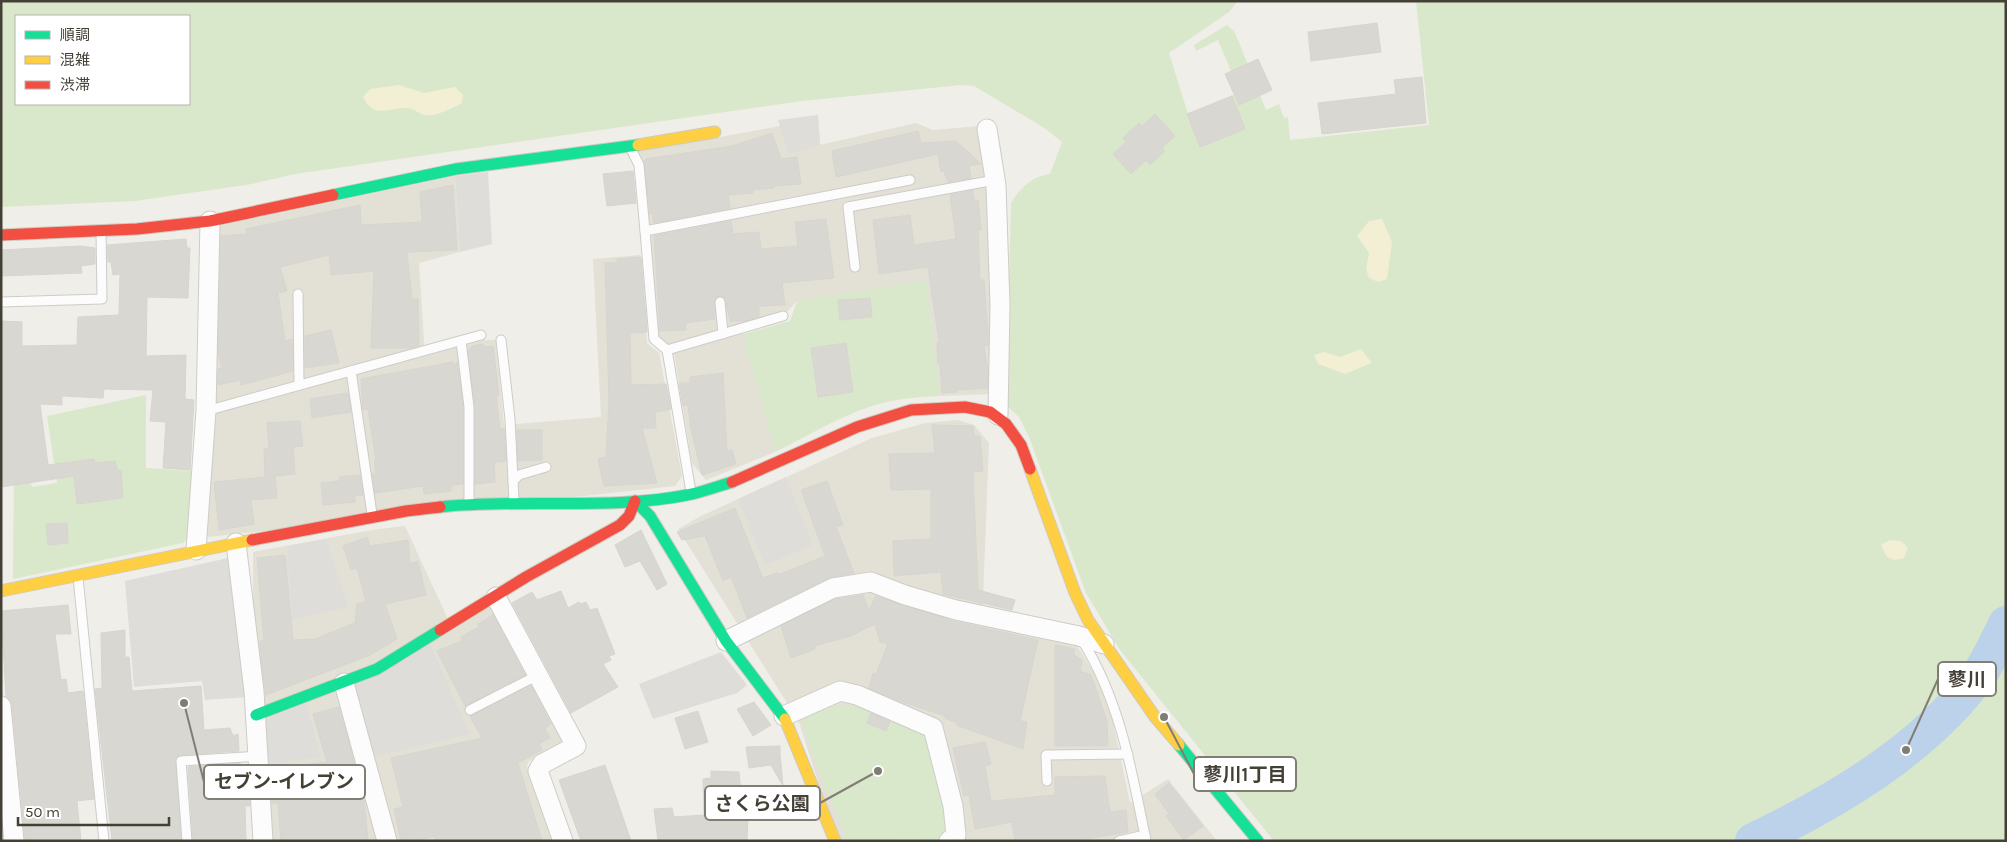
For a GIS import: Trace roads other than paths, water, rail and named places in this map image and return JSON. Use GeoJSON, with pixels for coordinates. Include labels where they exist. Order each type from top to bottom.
{"type":"FeatureCollection","features":[{"type":"Feature","properties":{"kind":"street"},"geometry":{"type":"LineString","coordinates":[[987,129],[995,180],[1000,305],[998,415]]}},
{"type":"Feature","properties":{"kind":"street"},"geometry":{"type":"LineString","coordinates":[[1,235],[137,229],[210,221],[456,169],[630,146],[715,132]]}},
{"type":"Feature","properties":{"kind":"street"},"geometry":{"type":"LineString","coordinates":[[196,550],[206,411],[210,221]]}},
{"type":"Feature","properties":{"kind":"street"},"geometry":{"type":"LineString","coordinates":[[1,591],[196,550],[372,517],[469,504],[634,501],[691,494],[736,481],[857,427],[898,413],[935,408],[982,409],[998,415],[1014,433],[1021,445],[1074,589],[1088,620],[1155,717],[1258,841]]}},
{"type":"Feature","properties":{"kind":"street"},"geometry":{"type":"LineString","coordinates":[[256,715],[377,669],[553,561],[620,525],[629,516],[634,501]]}},
{"type":"Feature","properties":{"kind":"street"},"geometry":{"type":"LineString","coordinates":[[634,501],[650,516],[726,641],[784,716],[835,841]]}},
{"type":"Feature","properties":{"kind":"street"},"geometry":{"type":"LineString","coordinates":[[236,543],[260,755],[264,841]]}},
{"type":"Feature","properties":{"kind":"street"},"geometry":{"type":"LineString","coordinates":[[726,641],[833,588],[871,582],[905,595],[956,610],[1079,636],[1104,644]]}},
{"type":"Feature","properties":{"kind":"street"},"geometry":{"type":"LineString","coordinates":[[496,597],[576,746],[542,764],[538,771],[563,841]]}},
{"type":"Feature","properties":{"kind":"street"},"geometry":{"type":"LineString","coordinates":[[344,683],[387,841]]}},
{"type":"Feature","properties":{"kind":"street"},"geometry":{"type":"LineString","coordinates":[[784,716],[840,692],[857,696],[933,728],[953,806],[956,835],[949,841]]}},
{"type":"Feature","properties":{"kind":"street"},"geometry":{"type":"LineString","coordinates":[[1,706],[14,841]]}},
{"type":"Feature","properties":{"kind":"lane"},"geometry":{"type":"LineString","coordinates":[[630,146],[638,165],[654,339],[667,350],[691,494]]}},
{"type":"Feature","properties":{"kind":"lane"},"geometry":{"type":"LineString","coordinates":[[645,231],[910,180]]}},
{"type":"Feature","properties":{"kind":"lane"},"geometry":{"type":"LineString","coordinates":[[855,267],[848,208],[995,180]]}},
{"type":"Feature","properties":{"kind":"lane"},"geometry":{"type":"LineString","coordinates":[[1,302],[102,299],[101,231]]}},
{"type":"Feature","properties":{"kind":"lane"},"geometry":{"type":"LineString","coordinates":[[298,294],[299,385]]}},
{"type":"Feature","properties":{"kind":"lane"},"geometry":{"type":"LineString","coordinates":[[720,302],[723,334]]}},
{"type":"Feature","properties":{"kind":"lane"},"geometry":{"type":"LineString","coordinates":[[667,350],[783,316]]}},
{"type":"Feature","properties":{"kind":"lane"},"geometry":{"type":"LineString","coordinates":[[206,411],[481,336]]}},
{"type":"Feature","properties":{"kind":"lane"},"geometry":{"type":"LineString","coordinates":[[500,340],[510,419],[514,502]]}},
{"type":"Feature","properties":{"kind":"lane"},"geometry":{"type":"LineString","coordinates":[[461,341],[469,407],[469,504]]}},
{"type":"Feature","properties":{"kind":"lane"},"geometry":{"type":"LineString","coordinates":[[351,371],[372,517]]}},
{"type":"Feature","properties":{"kind":"lane"},"geometry":{"type":"LineString","coordinates":[[513,480],[519,475],[546,467]]}},
{"type":"Feature","properties":{"kind":"lane"},"geometry":{"type":"LineString","coordinates":[[1034,505],[1037,488]]}},
{"type":"Feature","properties":{"kind":"lane"},"geometry":{"type":"LineString","coordinates":[[1056,572],[1074,589]]}},
{"type":"Feature","properties":{"kind":"lane"},"geometry":{"type":"LineString","coordinates":[[78,576],[104,841]]}},
{"type":"Feature","properties":{"kind":"lane"},"geometry":{"type":"LineString","coordinates":[[1079,636],[1096,665],[1111,698],[1128,754],[1145,838],[1120,841]]}},
{"type":"Feature","properties":{"kind":"lane"},"geometry":{"type":"LineString","coordinates":[[470,710],[538,675]]}},
{"type":"Feature","properties":{"kind":"lane"},"geometry":{"type":"LineString","coordinates":[[1047,780],[1046,755],[1128,754]]}},
{"type":"Feature","properties":{"kind":"lane"},"geometry":{"type":"LineString","coordinates":[[187,841],[182,762],[260,755]]}},
{"type":"Feature","properties":{"kind":"waterway"},"geometry":{"type":"LineString","coordinates":[[1753,841],[1846,791],[1905,750],[1932,727],[1957,702],[1979,675],[2006,624]]}},
{"type":"Feature","properties":{"kind":"place","name":"セブン-イレブン"},"geometry":{"type":"Point","coordinates":[184,703]}},
{"type":"Feature","properties":{"kind":"place","name":"蓼川1丁目"},"geometry":{"type":"Point","coordinates":[1164,717]}},
{"type":"Feature","properties":{"kind":"place","name":"蓼川"},"geometry":{"type":"Point","coordinates":[1906,750]}},
{"type":"Feature","properties":{"kind":"place","name":"さくら公園"},"geometry":{"type":"Point","coordinates":[878,771]}}]}
